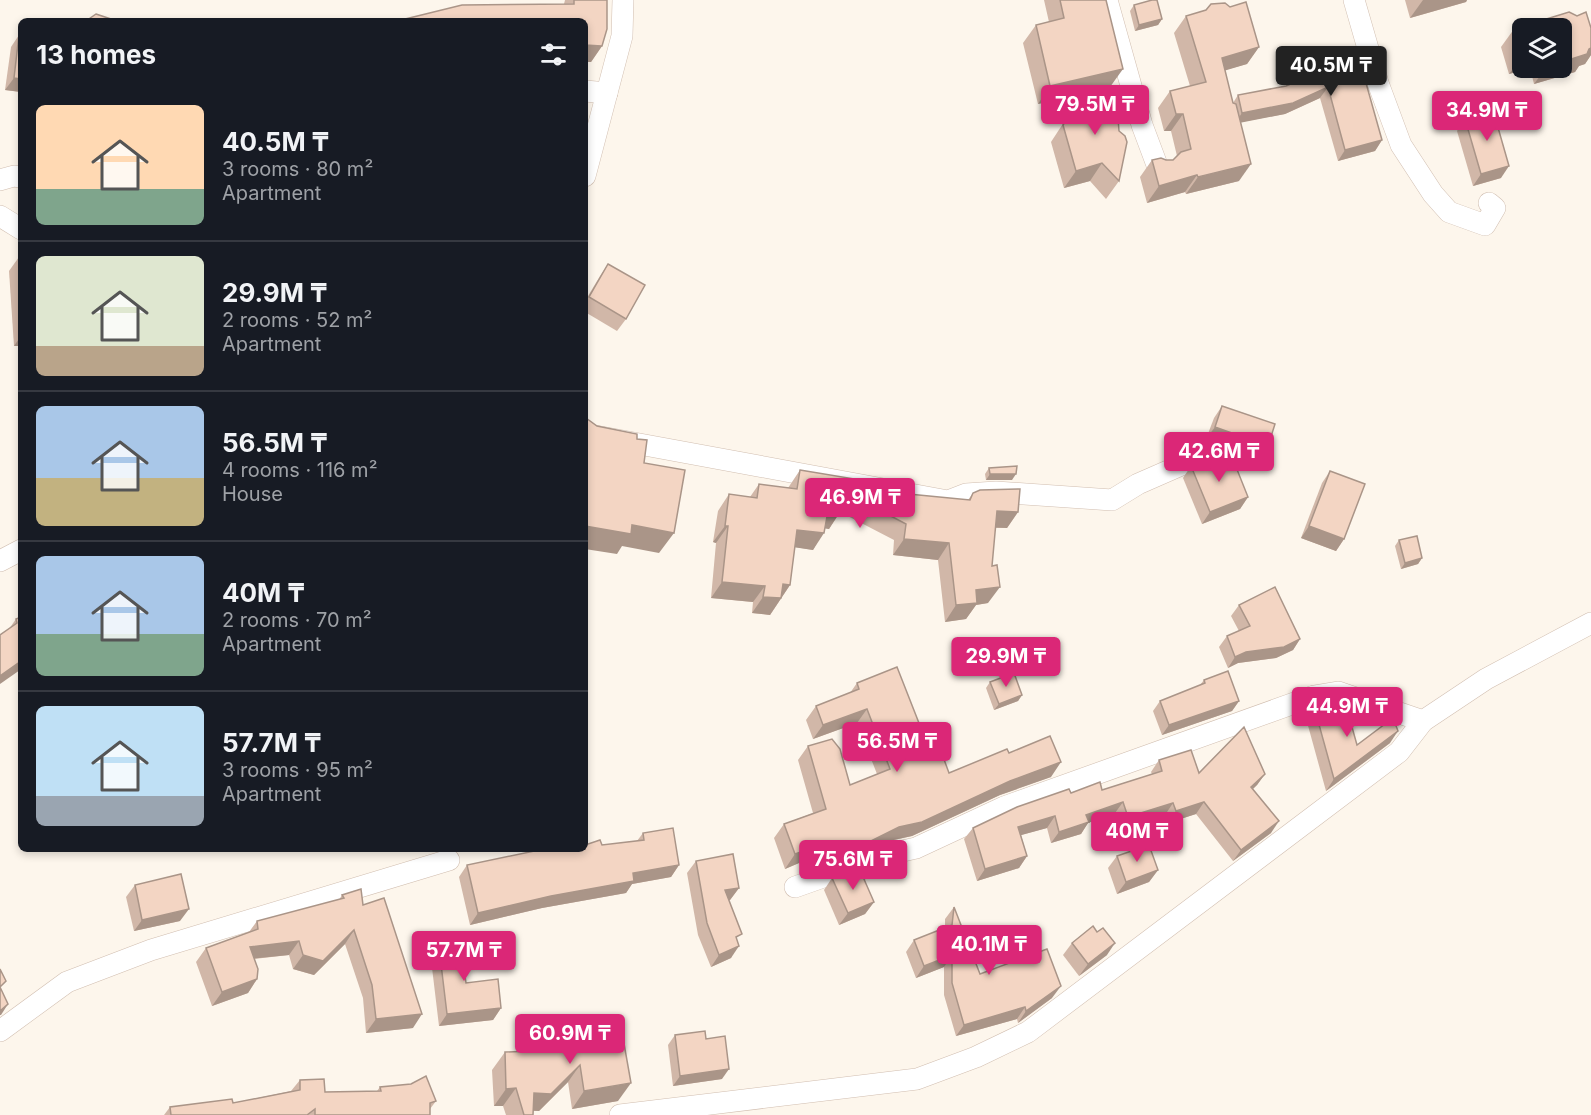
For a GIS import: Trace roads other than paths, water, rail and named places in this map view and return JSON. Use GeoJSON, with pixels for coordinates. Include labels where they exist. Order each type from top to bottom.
{"type":"FeatureCollection","features":[{"type":"Feature","properties":{"kind":"street"},"geometry":{"type":"LineString","coordinates":[[588,165],[622,36],[623,0]]}},
{"type":"Feature","properties":{"kind":"street"},"geometry":{"type":"LineString","coordinates":[[1107,0],[1142,125],[1156,165]]}},
{"type":"Feature","properties":{"kind":"street"},"geometry":{"type":"LineString","coordinates":[[1354,0],[1378,83],[1401,145],[1433,194],[1449,212],[1485,225],[1495,208],[1489,203]]}},
{"type":"Feature","properties":{"kind":"street"},"geometry":{"type":"LineString","coordinates":[[588,91],[607,93]]}},
{"type":"Feature","properties":{"kind":"street"},"geometry":{"type":"LineString","coordinates":[[0,180],[18,177]]}},
{"type":"Feature","properties":{"kind":"street"},"geometry":{"type":"LineString","coordinates":[[0,216],[18,227]]}},
{"type":"Feature","properties":{"kind":"street"},"geometry":{"type":"LineString","coordinates":[[588,435],[948,501],[966,494],[996,492],[1112,500],[1138,484],[1202,456],[1221,462]]}},
{"type":"Feature","properties":{"kind":"street"},"geometry":{"type":"LineString","coordinates":[[0,561],[18,552]]}},
{"type":"Feature","properties":{"kind":"street"},"geometry":{"type":"LineString","coordinates":[[620,1115],[917,1079],[976,1057],[1028,1032],[1399,752],[1423,721],[1486,679],[1591,623]]}},
{"type":"Feature","properties":{"kind":"street"},"geometry":{"type":"LineString","coordinates":[[795,887],[843,870],[862,869],[894,853],[916,848],[1004,807],[1314,696],[1338,693],[1423,721]]}},
{"type":"Feature","properties":{"kind":"street"},"geometry":{"type":"LineString","coordinates":[[0,1031],[67,982],[151,950],[448,860]]}}]}
